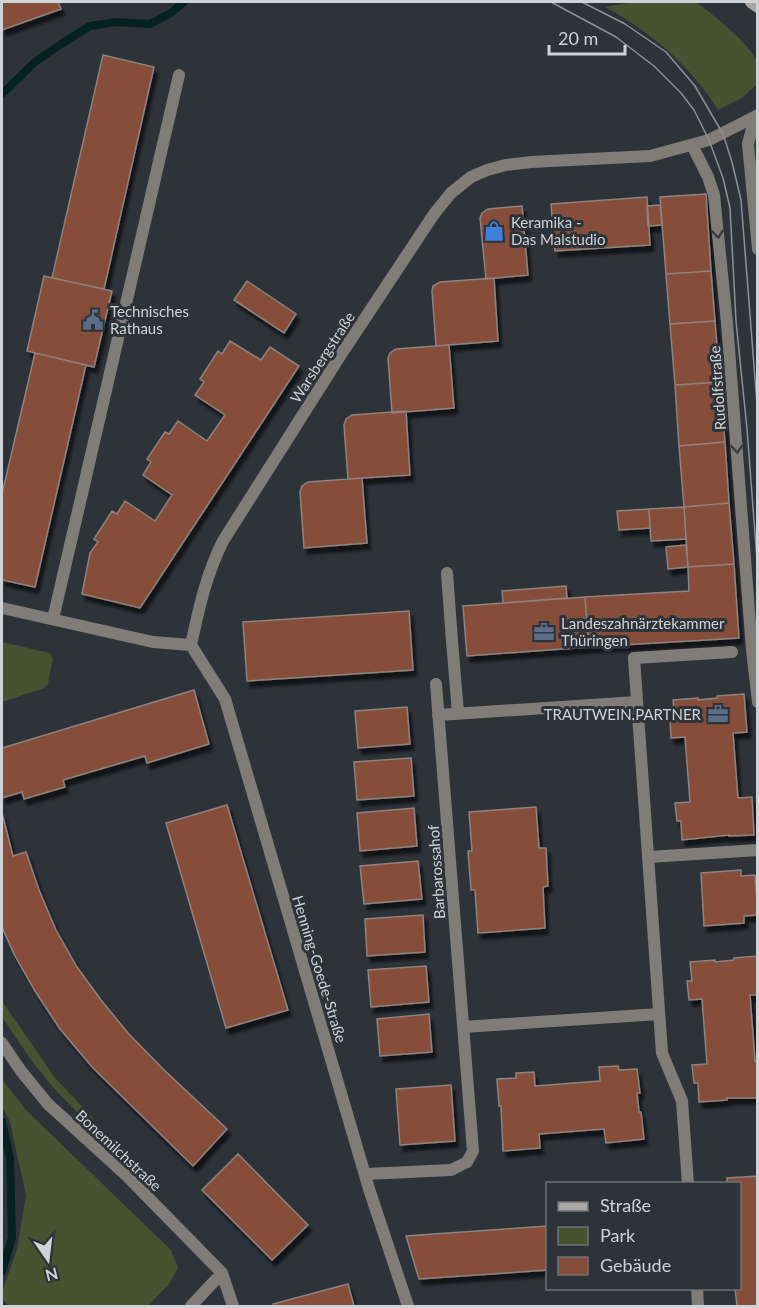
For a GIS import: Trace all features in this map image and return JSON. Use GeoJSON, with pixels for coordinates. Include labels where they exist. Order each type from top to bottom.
{"type":"FeatureCollection","features":[{"type":"Feature","properties":{"kind":"main road"},"geometry":{"type":"LineString","coordinates":[[752,2],[758,8]]}},
{"type":"Feature","properties":{"kind":"street"},"geometry":{"type":"LineString","coordinates":[[54,620],[179,75]]}},
{"type":"Feature","properties":{"kind":"street"},"geometry":{"type":"LineString","coordinates":[[692,145],[716,137],[756,116]]}},
{"type":"Feature","properties":{"kind":"street"},"geometry":{"type":"LineString","coordinates":[[756,116],[748,144],[758,249]]}},
{"type":"Feature","properties":{"kind":"street","name":"Rudolfstraße"},"geometry":{"type":"LineString","coordinates":[[692,145],[714,195],[727,323],[758,702]]}},
{"type":"Feature","properties":{"kind":"street","name":"Warsbergstraße"},"geometry":{"type":"LineString","coordinates":[[191,645],[211,565],[223,541],[340,356],[434,214],[451,193],[471,177],[506,165],[650,156],[692,145]]}},
{"type":"Feature","properties":{"kind":"street"},"geometry":{"type":"LineString","coordinates":[[447,573],[458,713]]}},
{"type":"Feature","properties":{"kind":"street"},"geometry":{"type":"LineString","coordinates":[[2,608],[153,642],[191,645]]}},
{"type":"Feature","properties":{"kind":"street","name":"Henning-Goede-Straße"},"geometry":{"type":"LineString","coordinates":[[191,645],[225,699],[366,1174],[408,1306]]}},
{"type":"Feature","properties":{"kind":"street"},"geometry":{"type":"LineString","coordinates":[[688,1182],[682,1101],[662,1053],[634,658],[732,652]]}},
{"type":"Feature","properties":{"kind":"street","name":"Barbarossahof"},"geometry":{"type":"LineString","coordinates":[[366,1174],[451,1170],[467,1162],[473,1152],[436,684]]}},
{"type":"Feature","properties":{"kind":"street"},"geometry":{"type":"LineString","coordinates":[[438,715],[637,702]]}},
{"type":"Feature","properties":{"kind":"street"},"geometry":{"type":"LineString","coordinates":[[649,857],[758,850]]}},
{"type":"Feature","properties":{"kind":"street"},"geometry":{"type":"LineString","coordinates":[[463,1027],[659,1014]]}},
{"type":"Feature","properties":{"kind":"street","name":"Bonemilchstraße"},"geometry":{"type":"LineString","coordinates":[[2,1043],[48,1104],[126,1175],[222,1274]]}},
{"type":"Feature","properties":{"kind":"street"},"geometry":{"type":"LineString","coordinates":[[191,1306],[222,1274],[233,1306]]}},
{"type":"Feature","properties":{"kind":"street"},"geometry":{"type":"LineString","coordinates":[[697,1290],[698,1306]]}},
{"type":"Feature","properties":{"kind":"green space"},"geometry":{"type":"Polygon","coordinates":[[[634,2],[696,2],[731,31],[755,57],[758,64],[757,84],[742,98],[718,110],[695,79],[668,51],[638,27],[605,7],[634,2]]]}},
{"type":"Feature","properties":{"kind":"green space"},"geometry":{"type":"Polygon","coordinates":[[[2,642],[50,653],[53,658],[48,684],[44,688],[2,702],[2,642]]]}},
{"type":"Feature","properties":{"kind":"green space"},"geometry":{"type":"Polygon","coordinates":[[[2,1001],[55,1078],[94,1119],[88,1124],[31,1060],[2,1017],[2,1001]]]}},
{"type":"Feature","properties":{"kind":"green space"},"geometry":{"type":"Polygon","coordinates":[[[2,1079],[26,1110],[171,1250],[178,1268],[169,1284],[148,1306],[9,1306],[2,1299],[2,1292],[17,1249],[26,1195],[10,1122],[2,1106],[2,1079]]]}},
{"type":"Feature","properties":{"kind":"building"},"geometry":{"type":"Polygon","coordinates":[[[2,2],[58,2],[61,9],[2,30],[2,2]]]}},
{"type":"Feature","properties":{"kind":"building"},"geometry":{"type":"Polygon","coordinates":[[[103,55],[154,67],[104,289],[52,278],[103,55]]]}},
{"type":"Feature","properties":{"kind":"building"},"geometry":{"type":"Polygon","coordinates":[[[706,194],[711,271],[666,274],[660,197],[706,194]]]}},
{"type":"Feature","properties":{"kind":"building"},"geometry":{"type":"Polygon","coordinates":[[[647,197],[650,245],[555,251],[551,204],[647,197]]]}},
{"type":"Feature","properties":{"kind":"building"},"geometry":{"type":"Polygon","coordinates":[[[660,205],[662,225],[648,226],[647,206],[660,205]]]}},
{"type":"Feature","properties":{"kind":"building"},"geometry":{"type":"Polygon","coordinates":[[[522,206],[528,275],[486,279],[480,218],[482,213],[488,209],[522,206]]]}},
{"type":"Feature","properties":{"kind":"building"},"geometry":{"type":"Polygon","coordinates":[[[711,271],[715,321],[670,324],[666,274],[711,271]]]}},
{"type":"Feature","properties":{"kind":"building"},"geometry":{"type":"Polygon","coordinates":[[[44,276],[112,291],[94,367],[27,351],[44,276]]]}},
{"type":"Feature","properties":{"kind":"building"},"geometry":{"type":"Polygon","coordinates":[[[494,278],[498,341],[436,346],[433,286],[440,282],[494,278]]]}},
{"type":"Feature","properties":{"kind":"building"},"geometry":{"type":"Polygon","coordinates":[[[247,281],[296,314],[284,333],[234,300],[247,281]]]}},
{"type":"Feature","properties":{"kind":"building"},"geometry":{"type":"Polygon","coordinates":[[[715,321],[720,382],[675,385],[670,324],[715,321]]]}},
{"type":"Feature","properties":{"kind":"building"},"geometry":{"type":"Polygon","coordinates":[[[230,341],[261,360],[270,347],[299,366],[140,608],[82,594],[90,553],[98,542],[94,539],[112,511],[117,514],[125,501],[155,521],[172,495],[143,475],[151,462],[147,459],[165,432],[169,434],[178,421],[207,441],[225,415],[195,395],[204,382],[200,379],[218,351],[222,354],[230,341]]]}},
{"type":"Feature","properties":{"kind":"building"},"geometry":{"type":"Polygon","coordinates":[[[449,345],[454,408],[392,413],[388,358],[390,353],[396,349],[449,345]]]}},
{"type":"Feature","properties":{"kind":"building"},"geometry":{"type":"Polygon","coordinates":[[[35,353],[86,365],[35,587],[2,580],[2,494],[35,353]]]}},
{"type":"Feature","properties":{"kind":"building"},"geometry":{"type":"Polygon","coordinates":[[[720,382],[725,442],[679,446],[675,385],[720,382]]]}},
{"type":"Feature","properties":{"kind":"building"},"geometry":{"type":"Polygon","coordinates":[[[406,411],[410,475],[348,479],[344,425],[346,419],[352,415],[406,411]]]}},
{"type":"Feature","properties":{"kind":"building"},"geometry":{"type":"Polygon","coordinates":[[[725,442],[729,503],[684,507],[679,446],[725,442]]]}},
{"type":"Feature","properties":{"kind":"building"},"geometry":{"type":"Polygon","coordinates":[[[362,478],[367,543],[304,548],[300,492],[302,486],[308,482],[362,478]]]}},
{"type":"Feature","properties":{"kind":"building"},"geometry":{"type":"Polygon","coordinates":[[[729,503],[734,564],[688,567],[684,507],[729,503]]]}},
{"type":"Feature","properties":{"kind":"building"},"geometry":{"type":"Polygon","coordinates":[[[684,507],[686,539],[651,541],[649,509],[684,507]]]}},
{"type":"Feature","properties":{"kind":"building"},"geometry":{"type":"Polygon","coordinates":[[[649,509],[650,528],[619,530],[617,511],[649,509]]]}},
{"type":"Feature","properties":{"kind":"building"},"geometry":{"type":"Polygon","coordinates":[[[686,545],[688,567],[668,569],[666,547],[686,545]]]}},
{"type":"Feature","properties":{"kind":"building"},"geometry":{"type":"Polygon","coordinates":[[[734,564],[739,638],[589,647],[585,597],[689,591],[688,567],[734,564]]]}},
{"type":"Feature","properties":{"kind":"building"},"geometry":{"type":"Polygon","coordinates":[[[566,586],[567,598],[503,603],[502,591],[566,586]]]}},
{"type":"Feature","properties":{"kind":"building"},"geometry":{"type":"Polygon","coordinates":[[[585,597],[589,647],[467,656],[463,606],[585,597]]]}},
{"type":"Feature","properties":{"kind":"building"},"geometry":{"type":"Polygon","coordinates":[[[409,611],[413,670],[247,681],[243,622],[409,611]]]}},
{"type":"Feature","properties":{"kind":"building"},"geometry":{"type":"Polygon","coordinates":[[[194,690],[209,744],[147,763],[145,756],[63,780],[65,787],[24,799],[22,792],[2,798],[2,748],[194,690]]]}},
{"type":"Feature","properties":{"kind":"building"},"geometry":{"type":"Polygon","coordinates":[[[744,694],[747,732],[733,733],[738,798],[752,797],[754,835],[682,840],[681,821],[677,821],[675,803],[690,802],[685,737],[671,738],[670,719],[675,719],[673,700],[698,698],[698,700],[744,694]]]}},
{"type":"Feature","properties":{"kind":"building"},"geometry":{"type":"Polygon","coordinates":[[[407,707],[410,744],[358,748],[355,711],[407,707]]]}},
{"type":"Feature","properties":{"kind":"building"},"geometry":{"type":"Polygon","coordinates":[[[411,758],[414,796],[357,800],[354,762],[411,758]]]}},
{"type":"Feature","properties":{"kind":"building"},"geometry":{"type":"Polygon","coordinates":[[[227,805],[288,1010],[226,1028],[166,823],[227,805]]]}},
{"type":"Feature","properties":{"kind":"building"},"geometry":{"type":"Polygon","coordinates":[[[536,807],[539,848],[546,848],[548,886],[543,887],[545,928],[478,933],[475,890],[471,890],[468,851],[472,851],[469,812],[536,807]]]}},
{"type":"Feature","properties":{"kind":"building"},"geometry":{"type":"Polygon","coordinates":[[[414,808],[417,846],[360,851],[357,813],[414,808]]]}},
{"type":"Feature","properties":{"kind":"building"},"geometry":{"type":"Polygon","coordinates":[[[2,813],[13,856],[26,852],[56,930],[77,967],[128,1033],[227,1129],[193,1166],[93,1068],[60,1029],[14,954],[2,927],[2,813]]]}},
{"type":"Feature","properties":{"kind":"building"},"geometry":{"type":"Polygon","coordinates":[[[418,861],[422,899],[364,904],[360,866],[418,861]]]}},
{"type":"Feature","properties":{"kind":"building"},"geometry":{"type":"Polygon","coordinates":[[[741,870],[741,876],[755,875],[758,915],[744,916],[744,923],[704,926],[701,873],[741,870]]]}},
{"type":"Feature","properties":{"kind":"building"},"geometry":{"type":"Polygon","coordinates":[[[423,915],[425,952],[367,956],[365,919],[423,915]]]}},
{"type":"Feature","properties":{"kind":"building"},"geometry":{"type":"Polygon","coordinates":[[[758,956],[758,995],[750,995],[755,1061],[758,1060],[758,1098],[727,1098],[727,1100],[699,1102],[698,1083],[694,1083],[692,1065],[707,1064],[702,999],[689,1000],[687,981],[692,981],[690,962],[715,960],[715,962],[758,956]]]}},
{"type":"Feature","properties":{"kind":"building"},"geometry":{"type":"Polygon","coordinates":[[[426,966],[429,1002],[371,1007],[368,970],[426,966]]]}},
{"type":"Feature","properties":{"kind":"building"},"geometry":{"type":"Polygon","coordinates":[[[429,1014],[432,1052],[380,1056],[377,1019],[429,1014]]]}},
{"type":"Feature","properties":{"kind":"building"},"geometry":{"type":"Polygon","coordinates":[[[618,1066],[619,1070],[637,1069],[640,1093],[637,1093],[644,1139],[606,1143],[604,1129],[539,1134],[540,1148],[503,1151],[497,1079],[516,1078],[516,1073],[534,1072],[535,1086],[600,1081],[599,1067],[618,1066]]]}},
{"type":"Feature","properties":{"kind":"building"},"geometry":{"type":"Polygon","coordinates":[[[451,1085],[455,1141],[400,1145],[396,1089],[451,1085]]]}},
{"type":"Feature","properties":{"kind":"building"},"geometry":{"type":"Polygon","coordinates":[[[238,1154],[308,1225],[272,1260],[202,1190],[238,1154]]]}},
{"type":"Feature","properties":{"kind":"building"},"geometry":{"type":"Polygon","coordinates":[[[758,1176],[758,1306],[737,1306],[735,1290],[741,1290],[741,1182],[727,1182],[727,1178],[758,1176]]]}},
{"type":"Feature","properties":{"kind":"building"},"geometry":{"type":"Polygon","coordinates":[[[546,1226],[546,1270],[419,1279],[406,1236],[546,1226]]]}},
{"type":"Feature","properties":{"kind":"building"},"geometry":{"type":"Polygon","coordinates":[[[348,1284],[354,1306],[274,1306],[273,1304],[348,1284]]]}},
{"type":"Feature","properties":{"kind":"waterway"},"geometry":{"type":"LineString","coordinates":[[2,94],[35,62],[90,26],[116,22],[150,24],[171,13],[184,2]]}},
{"type":"Feature","properties":{"kind":"waterway"},"geometry":{"type":"LineString","coordinates":[[2,1122],[10,1158],[12,1238],[2,1271]]}},
{"type":"Feature","properties":{"kind":"tram line"},"geometry":{"type":"LineString","coordinates":[[551,2],[616,37],[654,66],[681,93],[694,110],[709,140],[723,178],[730,208],[736,321],[758,573]]}},
{"type":"Feature","properties":{"kind":"tram line"},"geometry":{"type":"LineString","coordinates":[[582,2],[625,24],[666,52],[695,86],[723,134],[741,200],[758,417]]}},
{"type":"Feature","properties":{"kind":"place","name":"Keramika - Das Malstudio"},"geometry":{"type":"Point","coordinates":[494,231]}},
{"type":"Feature","properties":{"kind":"place","name":"Technisches Rathaus"},"geometry":{"type":"Point","coordinates":[93,320]}},
{"type":"Feature","properties":{"kind":"place","name":"Landeszahnärztekammer Thüringen"},"geometry":{"type":"Point","coordinates":[544,632]}},
{"type":"Feature","properties":{"kind":"place","name":"TRAUTWEIN.PARTNER"},"geometry":{"type":"Point","coordinates":[718,714]}}]}
